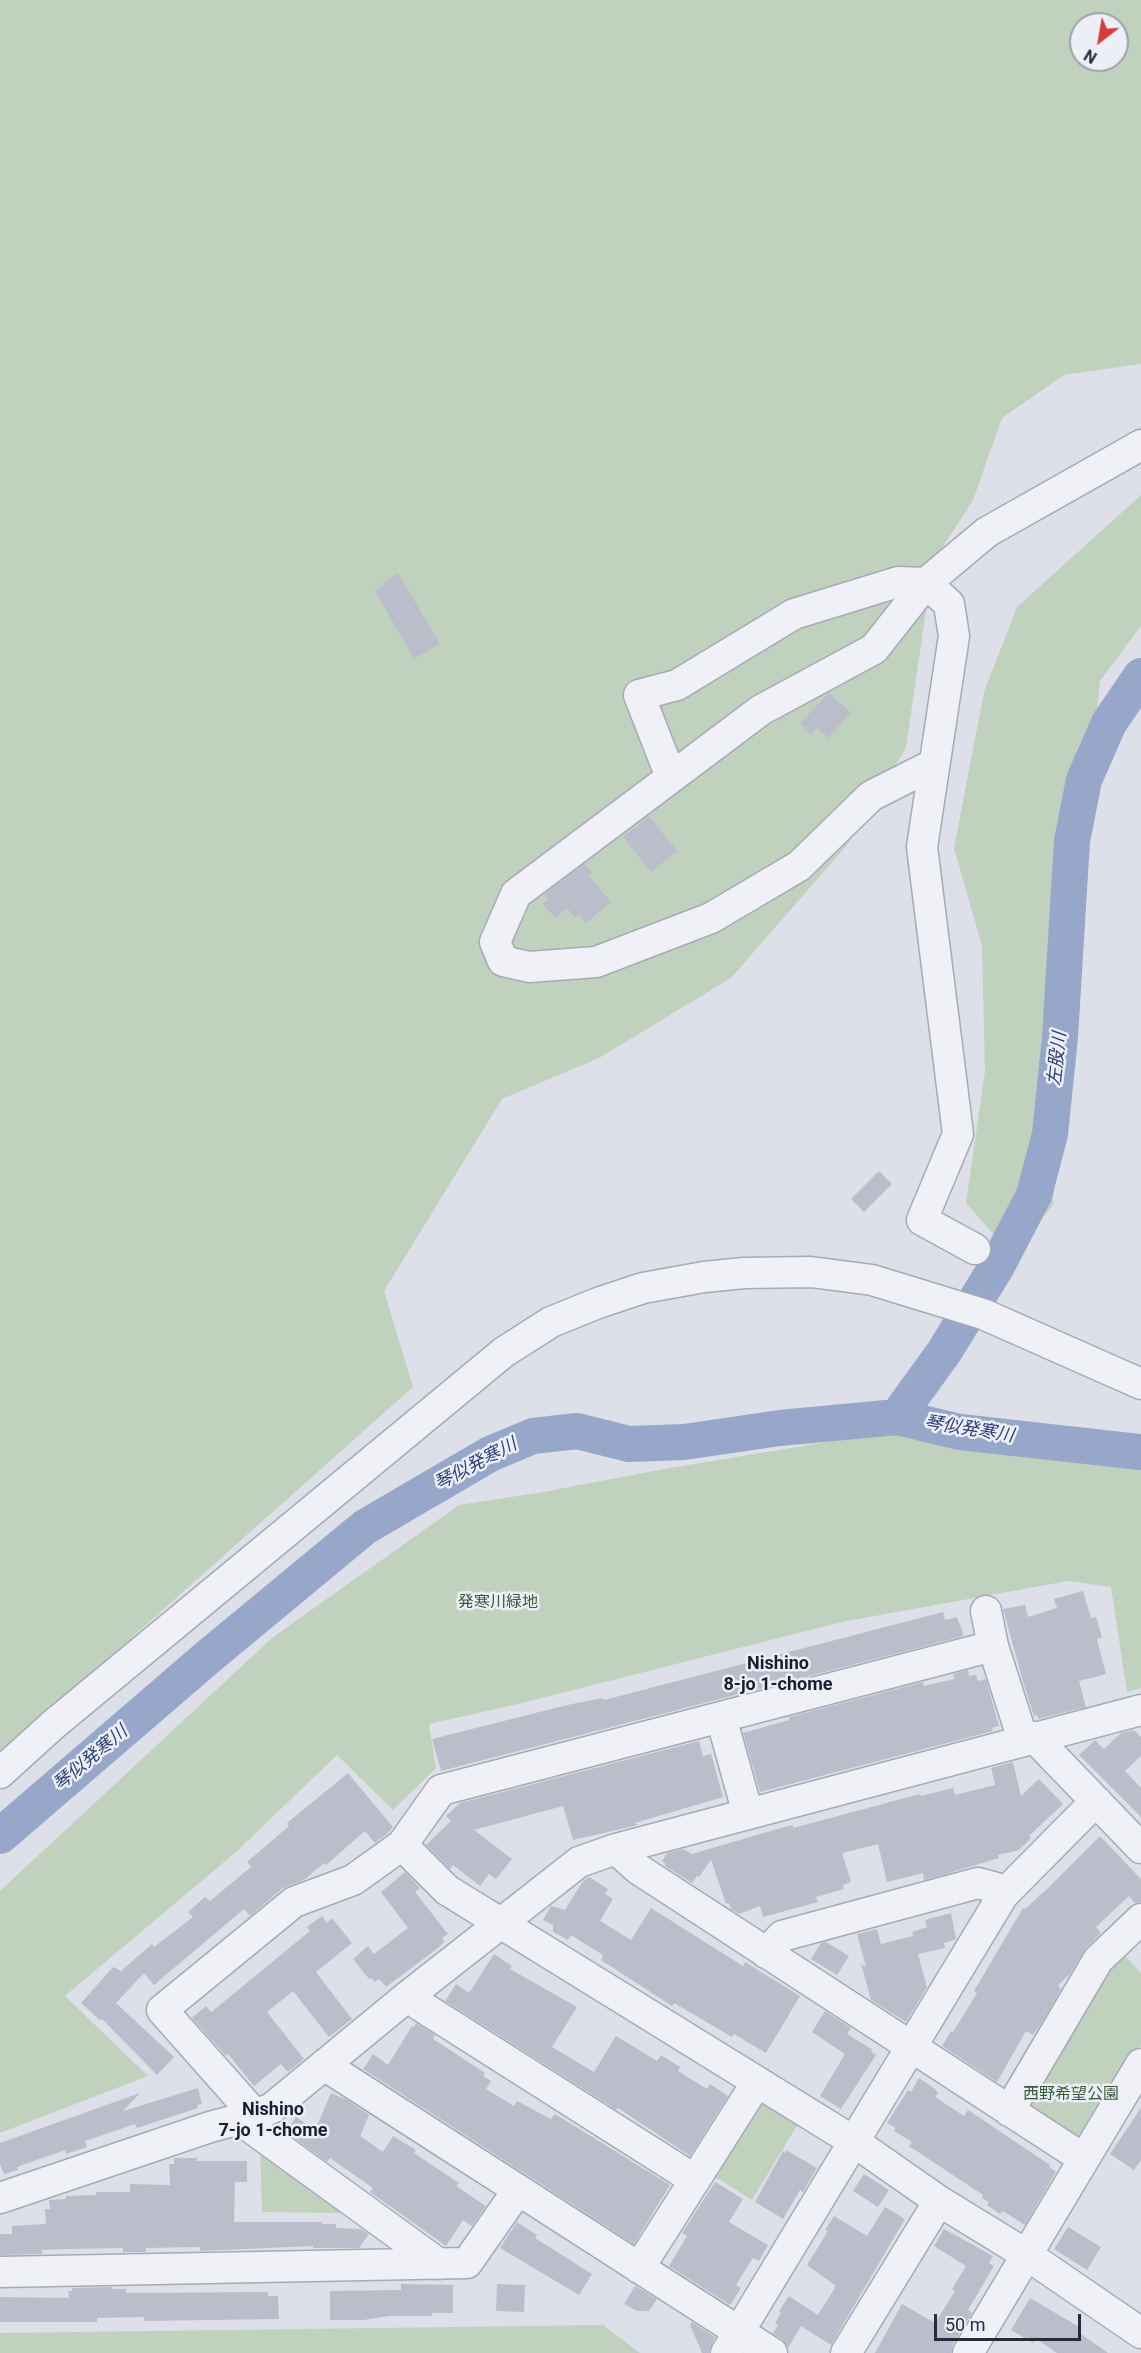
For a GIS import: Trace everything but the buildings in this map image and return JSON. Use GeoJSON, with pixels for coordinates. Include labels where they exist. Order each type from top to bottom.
{"type":"FeatureCollection","features":[{"type":"Feature","properties":{"kind":"street"},"geometry":{"type":"LineString","coordinates":[[934,764],[871,796],[799,866],[711,918],[596,962],[529,967],[503,961],[495,942],[516,894],[761,710],[874,649],[926,583],[987,532],[1141,445]]}},
{"type":"Feature","properties":{"kind":"street"},"geometry":{"type":"LineString","coordinates":[[671,777],[639,695],[677,685],[794,614],[898,582],[926,583],[949,604],[954,636],[922,847],[958,1134],[922,1220],[975,1249]]}},
{"type":"Feature","properties":{"kind":"street"},"geometry":{"type":"LineString","coordinates":[[0,1773],[54,1724],[504,1352],[551,1322],[643,1288],[704,1277],[744,1273],[811,1272],[872,1281],[983,1314],[1141,1384]]}},
{"type":"Feature","properties":{"kind":"street"},"geometry":{"type":"LineString","coordinates":[[986,1611],[993,1646],[1028,1738],[1096,1801],[1141,1848]]}},
{"type":"Feature","properties":{"kind":"street"},"geometry":{"type":"LineString","coordinates":[[439,2264],[247,2117],[162,2010],[294,1902],[353,1880],[402,1845],[441,1790],[993,1646]]}},
{"type":"Feature","properties":{"kind":"street"},"geometry":{"type":"LineString","coordinates":[[0,2198],[272,2108],[408,1995],[579,1863],[616,1849],[1028,1738],[1141,1710]]}},
{"type":"Feature","properties":{"kind":"street"},"geometry":{"type":"LineString","coordinates":[[721,1717],[748,1814]]}},
{"type":"Feature","properties":{"kind":"street"},"geometry":{"type":"LineString","coordinates":[[733,2343],[853,2141],[1007,1891],[1096,1801]]}},
{"type":"Feature","properties":{"kind":"street"},"geometry":{"type":"LineString","coordinates":[[402,1845],[447,1890],[853,2141],[939,2201],[1028,2255],[1141,2333]]}},
{"type":"Feature","properties":{"kind":"street"},"geometry":{"type":"LineString","coordinates":[[616,1849],[638,1869],[1084,2159]]}},
{"type":"Feature","properties":{"kind":"street"},"geometry":{"type":"LineString","coordinates":[[766,1953],[782,1936],[978,1883],[1007,1891]]}},
{"type":"Feature","properties":{"kind":"street"},"geometry":{"type":"LineString","coordinates":[[1009,2111],[1098,1960],[1141,1919]]}},
{"type":"Feature","properties":{"kind":"street"},"geometry":{"type":"LineString","coordinates":[[408,1995],[421,2006],[694,2180]]}},
{"type":"Feature","properties":{"kind":"street"},"geometry":{"type":"LineString","coordinates":[[968,2353],[1141,2064]]}},
{"type":"Feature","properties":{"kind":"street"},"geometry":{"type":"LineString","coordinates":[[324,2065],[639,2268],[733,2343],[772,2353]]}},
{"type":"Feature","properties":{"kind":"street"},"geometry":{"type":"LineString","coordinates":[[639,2268],[757,2082]]}},
{"type":"Feature","properties":{"kind":"street"},"geometry":{"type":"LineString","coordinates":[[0,2272],[467,2263],[518,2190]]}},
{"type":"Feature","properties":{"kind":"street"},"geometry":{"type":"LineString","coordinates":[[846,2353],[939,2201]]}},
{"type":"Feature","properties":{"kind":"green space"},"geometry":{"type":"Polygon","coordinates":[[[0,0],[1141,0],[1141,364],[1064,375],[1002,418],[973,500],[933,562],[906,748],[848,844],[731,978],[599,1058],[502,1099],[384,1291],[413,1387],[0,1755],[0,0]]]}},
{"type":"Feature","properties":{"kind":"green space"},"geometry":{"type":"Polygon","coordinates":[[[1141,495],[1141,626],[1100,681],[1082,856],[1052,970],[1059,1088],[1053,1205],[1011,1254],[966,1203],[985,1071],[982,946],[954,848],[984,692],[1017,607],[1141,495]]]}},
{"type":"Feature","properties":{"kind":"green space","name":"発寒川緑地"},"geometry":{"type":"Polygon","coordinates":[[[893,1431],[1141,1465],[1141,1688],[1127,1692],[1111,1587],[1068,1581],[842,1622],[518,1704],[429,1724],[436,1768],[393,1810],[337,1755],[236,1852],[65,1996],[148,2076],[0,2133],[0,1891],[272,1638],[459,1505],[893,1431]]]}},
{"type":"Feature","properties":{"kind":"green space","name":"西野希望公園"},"geometry":{"type":"Polygon","coordinates":[[[1125,1956],[1141,1973],[1141,2045],[1133,2053],[1088,2132],[1075,2137],[1031,2108],[1030,2100],[1105,1976],[1125,1956]]]}},
{"type":"Feature","properties":{"kind":"green space"},"geometry":{"type":"Polygon","coordinates":[[[760,2101],[798,2124],[752,2200],[712,2175],[760,2101]]]}},
{"type":"Feature","properties":{"kind":"green space"},"geometry":{"type":"Polygon","coordinates":[[[260,2142],[358,2213],[262,2212],[260,2142]]]}},
{"type":"Feature","properties":{"kind":"green space"},"geometry":{"type":"Polygon","coordinates":[[[603,2325],[640,2353],[0,2353],[0,2333],[603,2325]]]}},
{"type":"Feature","properties":{"kind":"waterway","name":"左股川"},"geometry":{"type":"LineString","coordinates":[[897,1417],[944,1352],[997,1266],[1034,1195],[1050,1134],[1060,1037],[1072,841],[1084,780],[1109,723],[1141,676]]}},
{"type":"Feature","properties":{"kind":"waterway","name":"琴似発寒川"},"geometry":{"type":"LineString","coordinates":[[0,1836],[208,1657],[365,1527],[490,1454],[533,1436],[577,1431],[629,1444],[684,1442],[780,1428],[897,1417],[960,1432],[1141,1452]]}},
{"type":"Feature","properties":{"kind":"district","name":"Nishino 8-jo 1-chome"},"geometry":{"type":"Point","coordinates":[778,1674]}},
{"type":"Feature","properties":{"kind":"district","name":"Nishino 7-jo 1-chome"},"geometry":{"type":"Point","coordinates":[273,2120]}}]}
